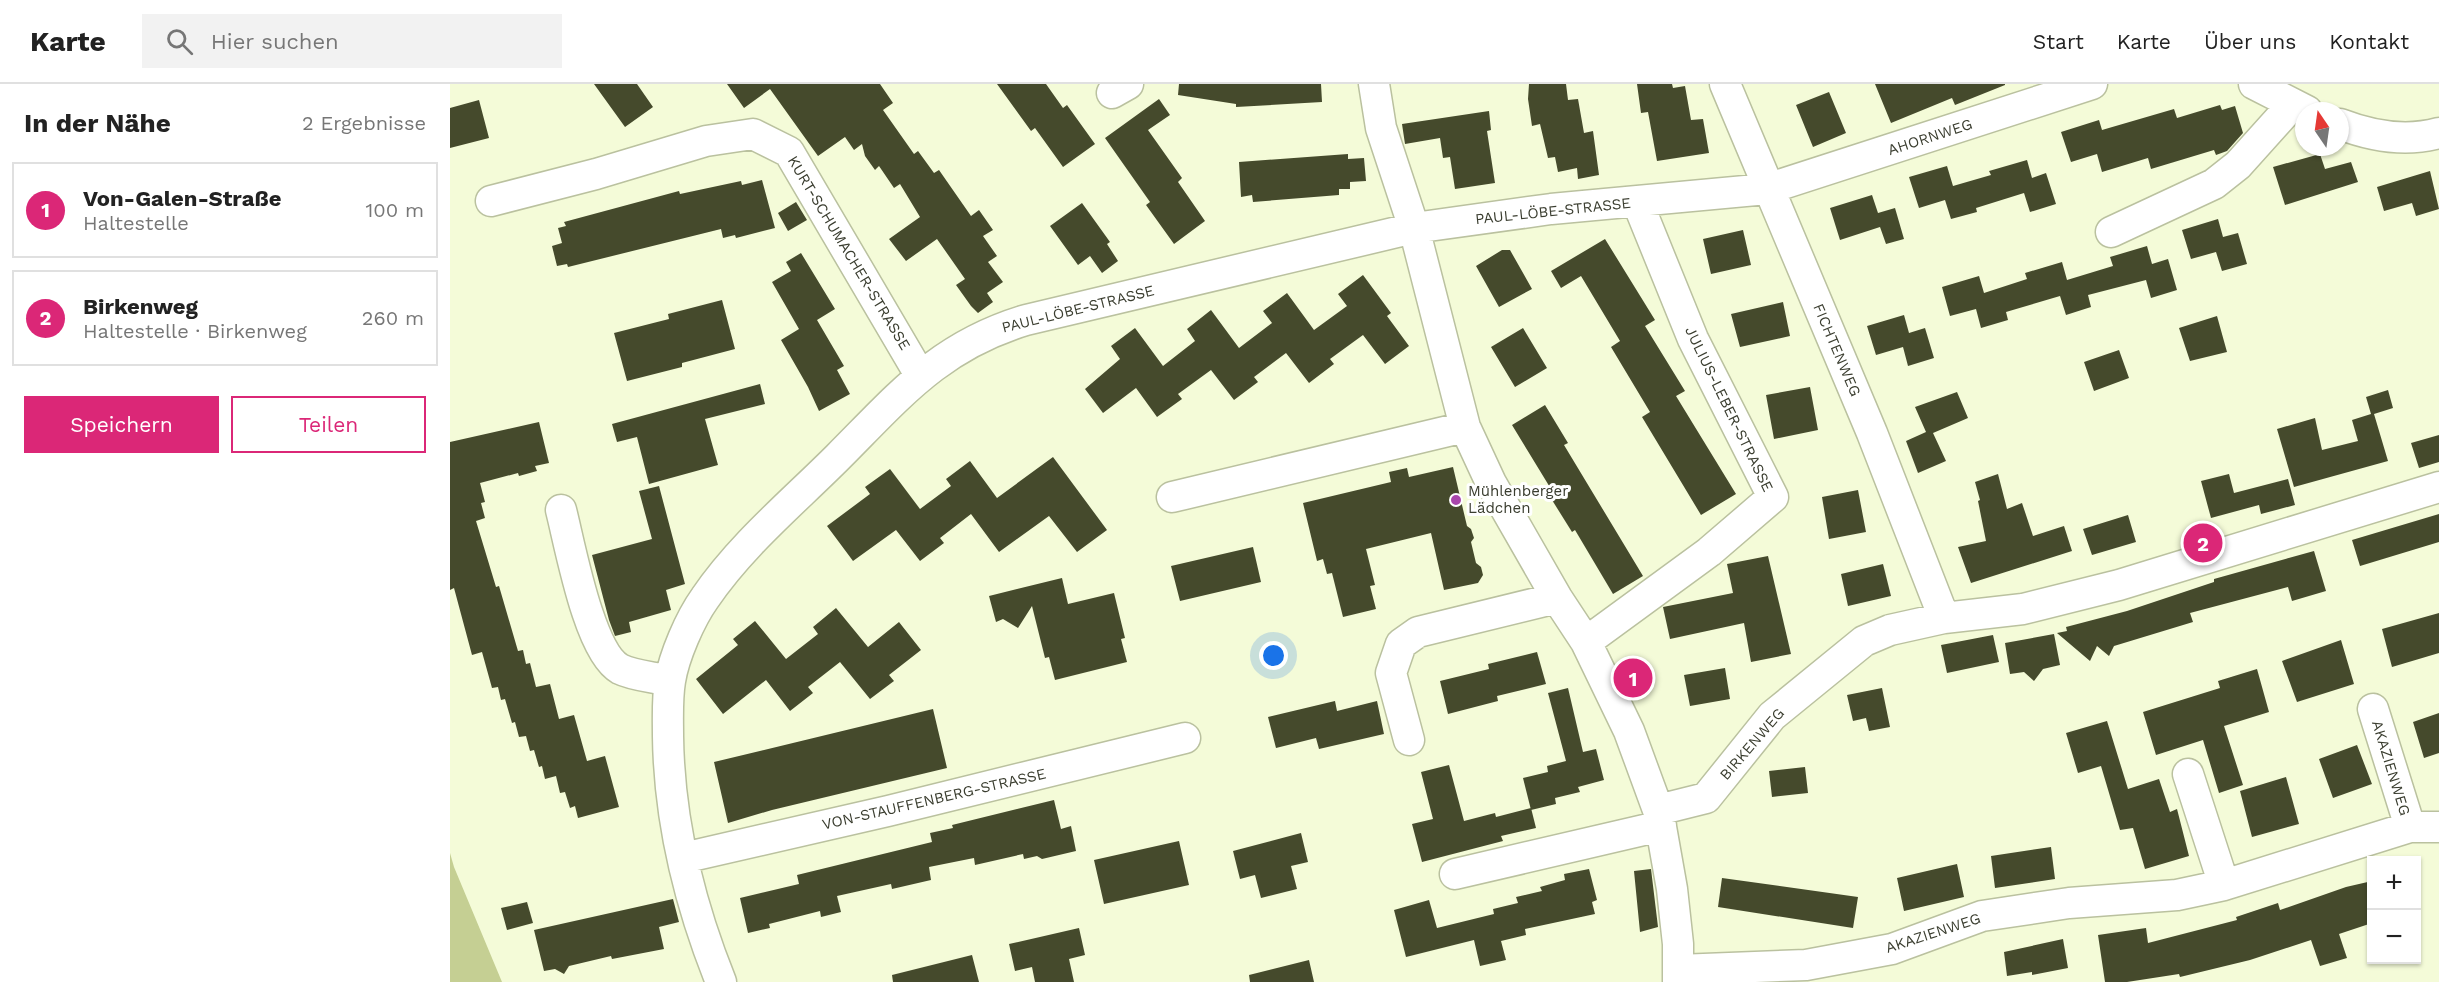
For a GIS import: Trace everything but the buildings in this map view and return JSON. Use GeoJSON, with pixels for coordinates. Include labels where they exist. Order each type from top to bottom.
{"type":"FeatureCollection","features":[{"type":"Feature","properties":{"kind":"street"},"geometry":{"type":"LineString","coordinates":[[1374,84],[1381,128],[1414,228],[1465,427],[1491,483],[1557,598],[1586,642],[1629,731],[1660,818],[1672,889],[1678,976]]}},
{"type":"Feature","properties":{"kind":"street","name":"FICHTENWEG"},"geometry":{"type":"LineString","coordinates":[[1725,84],[1767,189],[1872,432],[1944,618]]}},
{"type":"Feature","properties":{"kind":"street","name":"AHORNWEG"},"geometry":{"type":"LineString","coordinates":[[1767,189],[2092,84]]}},
{"type":"Feature","properties":{"kind":"street"},"geometry":{"type":"LineString","coordinates":[[2254,84],[2295,106]]}},
{"type":"Feature","properties":{"kind":"street"},"geometry":{"type":"LineString","coordinates":[[2111,232],[2214,184],[2295,112]]}},
{"type":"Feature","properties":{"kind":"street"},"geometry":{"type":"LineString","coordinates":[[2349,128],[2392,138],[2439,133]]}},
{"type":"Feature","properties":{"kind":"street","name":"KURT-SCHUMACHER-STRASSE"},"geometry":{"type":"LineString","coordinates":[[491,201],[596,174],[706,141],[753,134],[789,152],[920,375]]}},
{"type":"Feature","properties":{"kind":"street","name":"PAUL-LÖBE-STRASSE"},"geometry":{"type":"LineString","coordinates":[[722,982],[701,926],[683,858],[668,774],[670,681],[680,647],[704,599],[743,551],[920,375],[978,337],[1017,323],[1414,228],[1551,209],[1767,189]]}},
{"type":"Feature","properties":{"kind":"street","name":"JULIUS-LEBER-STRASSE"},"geometry":{"type":"LineString","coordinates":[[1586,642],[1709,552],[1773,497],[1693,339],[1637,201]]}},
{"type":"Feature","properties":{"kind":"street"},"geometry":{"type":"LineString","coordinates":[[1172,497],[1465,427]]}},
{"type":"Feature","properties":{"kind":"street","name":"BIRKENWEG"},"geometry":{"type":"LineString","coordinates":[[1455,873],[1660,818],[1706,798],[1772,716],[1864,641],[1890,630],[1944,618],[2023,609],[2119,585],[2439,488]]}},
{"type":"Feature","properties":{"kind":"street"},"geometry":{"type":"LineString","coordinates":[[561,510],[591,625],[603,651],[619,668],[670,681]]}},
{"type":"Feature","properties":{"kind":"street"},"geometry":{"type":"LineString","coordinates":[[1409,740],[1391,673],[1401,644],[1418,632],[1557,598]]}},
{"type":"Feature","properties":{"kind":"street","name":"AKAZIENWEG"},"geometry":{"type":"LineString","coordinates":[[2373,709],[2410,827]]}},
{"type":"Feature","properties":{"kind":"street","name":"VON-STAUFFENBERG-STRASSE"},"geometry":{"type":"LineString","coordinates":[[683,858],[888,811],[1185,738]]}},
{"type":"Feature","properties":{"kind":"street"},"geometry":{"type":"LineString","coordinates":[[2188,774],[2224,885]]}},
{"type":"Feature","properties":{"kind":"street","name":"AKAZIENWEG"},"geometry":{"type":"LineString","coordinates":[[1678,976],[1806,965],[1892,949],[1982,916],[2069,903],[2177,895],[2224,885],[2410,827],[2439,827]]}},
{"type":"Feature","properties":{"kind":"green space"},"geometry":{"type":"Polygon","coordinates":[[[450,853],[454,867],[502,982],[450,982],[450,853]]]}},
{"type":"Feature","properties":{"kind":"place","name":"Mühlenberger Lädchen"},"geometry":{"type":"Point","coordinates":[1456,500]}},
{"type":"Feature","properties":{"kind":"place","name":"Birkenweg"},"geometry":{"type":"Point","coordinates":[2203,543]}},
{"type":"Feature","properties":{"kind":"place","name":"Von-Galen-Straße"},"geometry":{"type":"Point","coordinates":[1633,678]}}]}
